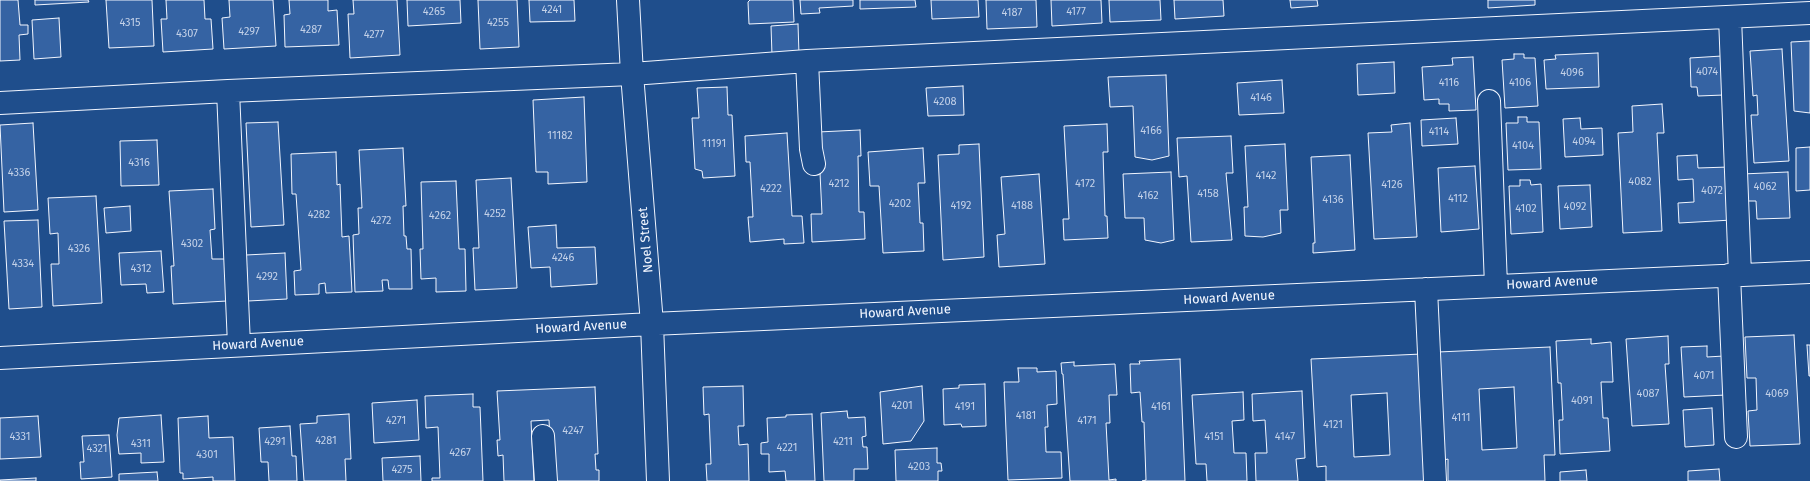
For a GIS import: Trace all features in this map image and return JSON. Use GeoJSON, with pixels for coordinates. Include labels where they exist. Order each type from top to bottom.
{"type":"FeatureCollection","features":[{"type":"Feature","properties":{"kind":"street","name":"Noel Street"},"geometry":{"type":"LineString","coordinates":[[628,0],[632,74],[652,324],[658,481]]}},
{"type":"Feature","properties":{"kind":"street"},"geometry":{"type":"LineString","coordinates":[[0,103],[228,91],[632,74],[807,61],[1810,13]]}},
{"type":"Feature","properties":{"kind":"street"},"geometry":{"type":"LineString","coordinates":[[1730,17],[1736,437]]}},
{"type":"Feature","properties":{"kind":"street"},"geometry":{"type":"LineString","coordinates":[[807,61],[811,149],[814,164]]}},
{"type":"Feature","properties":{"kind":"street"},"geometry":{"type":"LineString","coordinates":[[228,91],[238,345]]}},
{"type":"Feature","properties":{"kind":"street"},"geometry":{"type":"LineString","coordinates":[[1489,101],[1496,286]]}},
{"type":"Feature","properties":{"kind":"street","name":"Howard Avenue"},"geometry":{"type":"LineString","coordinates":[[0,358],[652,324],[1810,272]]}},
{"type":"Feature","properties":{"kind":"street"},"geometry":{"type":"LineString","coordinates":[[1426,289],[1435,481]]}},
{"type":"Feature","properties":{"kind":"street"},"geometry":{"type":"LineString","coordinates":[[543,436],[546,481]]}},
{"type":"Feature","properties":{"kind":"building"},"geometry":{"type":"Polygon","coordinates":[[[0,0],[18,0],[20,25],[28,25],[28,34],[19,35],[20,60],[0,61],[0,0]]]}},
{"type":"Feature","properties":{"kind":"building"},"geometry":{"type":"Polygon","coordinates":[[[35,0],[88,0],[89,2],[35,5],[35,0]]]}},
{"type":"Feature","properties":{"kind":"building"},"geometry":{"type":"Polygon","coordinates":[[[106,0],[152,0],[154,46],[109,48],[106,0]]]}},
{"type":"Feature","properties":{"kind":"building"},"geometry":{"type":"Polygon","coordinates":[[[166,0],[204,0],[205,19],[211,19],[213,49],[163,52],[161,19],[167,19],[166,0]]]}},
{"type":"Feature","properties":{"kind":"building"},"geometry":{"type":"Polygon","coordinates":[[[229,0],[273,0],[276,46],[224,49],[222,18],[230,17],[229,0]]]}},
{"type":"Feature","properties":{"kind":"building"},"geometry":{"type":"Polygon","coordinates":[[[289,0],[328,0],[328,11],[337,10],[339,45],[285,47],[284,15],[290,14],[289,0]]]}},
{"type":"Feature","properties":{"kind":"building"},"geometry":{"type":"Polygon","coordinates":[[[353,0],[397,0],[400,55],[350,58],[348,14],[354,14],[353,0]]]}},
{"type":"Feature","properties":{"kind":"building"},"geometry":{"type":"Polygon","coordinates":[[[407,0],[460,0],[461,23],[408,26],[407,0]]]}},
{"type":"Feature","properties":{"kind":"building"},"geometry":{"type":"Polygon","coordinates":[[[478,0],[517,0],[519,47],[480,49],[478,0]]]}},
{"type":"Feature","properties":{"kind":"building"},"geometry":{"type":"Polygon","coordinates":[[[529,0],[574,0],[575,21],[530,22],[529,0]]]}},
{"type":"Feature","properties":{"kind":"building"},"geometry":{"type":"Polygon","coordinates":[[[750,0],[793,0],[794,22],[749,24],[748,2],[750,0]]]}},
{"type":"Feature","properties":{"kind":"building"},"geometry":{"type":"Polygon","coordinates":[[[800,0],[853,0],[853,6],[819,8],[820,13],[801,14],[800,0]]]}},
{"type":"Feature","properties":{"kind":"building"},"geometry":{"type":"Polygon","coordinates":[[[860,0],[915,0],[916,7],[860,9],[860,0]]]}},
{"type":"Feature","properties":{"kind":"building"},"geometry":{"type":"Polygon","coordinates":[[[931,0],[978,0],[979,17],[932,19],[931,0]]]}},
{"type":"Feature","properties":{"kind":"building"},"geometry":{"type":"Polygon","coordinates":[[[986,0],[1036,0],[1037,27],[987,29],[986,0]]]}},
{"type":"Feature","properties":{"kind":"building"},"geometry":{"type":"Polygon","coordinates":[[[1051,0],[1101,0],[1102,23],[1052,26],[1051,0]]]}},
{"type":"Feature","properties":{"kind":"building"},"geometry":{"type":"Polygon","coordinates":[[[1109,0],[1160,0],[1161,20],[1110,22],[1109,0]]]}},
{"type":"Feature","properties":{"kind":"building"},"geometry":{"type":"Polygon","coordinates":[[[1174,0],[1223,0],[1224,16],[1175,19],[1174,0]]]}},
{"type":"Feature","properties":{"kind":"building"},"geometry":{"type":"Polygon","coordinates":[[[1290,0],[1317,0],[1318,6],[1291,8],[1290,0]]]}},
{"type":"Feature","properties":{"kind":"building"},"geometry":{"type":"Polygon","coordinates":[[[1488,0],[1535,0],[1535,5],[1488,8],[1488,0]]]}},
{"type":"Feature","properties":{"kind":"building"},"geometry":{"type":"Polygon","coordinates":[[[59,18],[61,57],[34,59],[32,20],[59,18]]]}},
{"type":"Feature","properties":{"kind":"building"},"geometry":{"type":"Polygon","coordinates":[[[798,24],[799,54],[772,55],[771,26],[798,24]]]}},
{"type":"Feature","properties":{"kind":"building"},"geometry":{"type":"Polygon","coordinates":[[[1810,41],[1810,113],[1794,111],[1791,42],[1810,41]]]}},
{"type":"Feature","properties":{"kind":"building"},"geometry":{"type":"Polygon","coordinates":[[[1782,49],[1789,161],[1754,163],[1751,115],[1758,115],[1757,95],[1753,96],[1750,51],[1782,49]]]}},
{"type":"Feature","properties":{"kind":"building"},"geometry":{"type":"Polygon","coordinates":[[[1598,53],[1599,87],[1546,89],[1544,60],[1556,59],[1555,55],[1598,53]]]}},
{"type":"Feature","properties":{"kind":"building"},"geometry":{"type":"Polygon","coordinates":[[[1514,54],[1524,54],[1524,58],[1535,58],[1538,106],[1505,108],[1502,60],[1514,59],[1514,54]]]}},
{"type":"Feature","properties":{"kind":"building"},"geometry":{"type":"Polygon","coordinates":[[[1722,56],[1724,95],[1698,96],[1697,87],[1691,87],[1690,58],[1722,56]]]}},
{"type":"Feature","properties":{"kind":"building"},"geometry":{"type":"Polygon","coordinates":[[[1473,57],[1476,110],[1449,111],[1449,104],[1439,104],[1439,99],[1424,100],[1422,67],[1453,65],[1452,58],[1473,57]]]}},
{"type":"Feature","properties":{"kind":"building"},"geometry":{"type":"Polygon","coordinates":[[[1394,62],[1395,93],[1358,95],[1357,64],[1394,62]]]}},
{"type":"Feature","properties":{"kind":"building"},"geometry":{"type":"Polygon","coordinates":[[[1166,75],[1169,156],[1152,160],[1135,157],[1133,106],[1110,107],[1108,77],[1166,75]]]}},
{"type":"Feature","properties":{"kind":"building"},"geometry":{"type":"Polygon","coordinates":[[[1282,80],[1284,113],[1239,115],[1237,83],[1282,80]]]}},
{"type":"Feature","properties":{"kind":"building"},"geometry":{"type":"Polygon","coordinates":[[[963,86],[964,115],[928,116],[926,88],[963,86]]]}},
{"type":"Feature","properties":{"kind":"building"},"geometry":{"type":"Polygon","coordinates":[[[727,87],[728,115],[732,115],[735,176],[703,178],[702,171],[695,169],[692,118],[699,118],[697,88],[727,87]]]}},
{"type":"Feature","properties":{"kind":"building"},"geometry":{"type":"Polygon","coordinates":[[[584,97],[587,182],[548,184],[548,172],[536,172],[533,100],[584,97]]]}},
{"type":"Feature","properties":{"kind":"building"},"geometry":{"type":"Polygon","coordinates":[[[1662,104],[1664,133],[1657,133],[1662,231],[1623,233],[1618,133],[1633,132],[1632,106],[1662,104]]]}},
{"type":"Feature","properties":{"kind":"building"},"geometry":{"type":"Polygon","coordinates":[[[1518,117],[1527,117],[1527,122],[1539,122],[1541,169],[1508,170],[1506,123],[1518,123],[1518,117]]]}},
{"type":"Feature","properties":{"kind":"building"},"geometry":{"type":"Polygon","coordinates":[[[1456,118],[1458,144],[1422,146],[1421,120],[1456,118]]]}},
{"type":"Feature","properties":{"kind":"building"},"geometry":{"type":"Polygon","coordinates":[[[1580,118],[1581,129],[1602,128],[1603,155],[1565,157],[1563,119],[1580,118]]]}},
{"type":"Feature","properties":{"kind":"building"},"geometry":{"type":"Polygon","coordinates":[[[278,122],[284,225],[251,227],[246,123],[278,122]]]}},
{"type":"Feature","properties":{"kind":"building"},"geometry":{"type":"Polygon","coordinates":[[[33,123],[38,210],[4,212],[0,125],[33,123]]]}},
{"type":"Feature","properties":{"kind":"building"},"geometry":{"type":"Polygon","coordinates":[[[1410,123],[1417,237],[1374,239],[1368,133],[1392,132],[1391,125],[1410,123]]]}},
{"type":"Feature","properties":{"kind":"building"},"geometry":{"type":"Polygon","coordinates":[[[1107,124],[1108,152],[1103,152],[1105,216],[1107,216],[1108,238],[1064,240],[1063,219],[1069,219],[1064,126],[1107,124]]]}},
{"type":"Feature","properties":{"kind":"building"},"geometry":{"type":"Polygon","coordinates":[[[860,130],[861,156],[858,156],[859,212],[864,212],[865,239],[812,242],[811,214],[822,214],[818,132],[860,130]]]}},
{"type":"Feature","properties":{"kind":"building"},"geometry":{"type":"Polygon","coordinates":[[[787,133],[792,216],[802,216],[804,243],[784,244],[784,239],[750,242],[748,217],[753,217],[750,162],[746,162],[745,136],[787,133]]]}},
{"type":"Feature","properties":{"kind":"building"},"geometry":{"type":"Polygon","coordinates":[[[1231,136],[1233,173],[1226,173],[1232,240],[1191,242],[1187,176],[1179,177],[1177,138],[1231,136]]]}},
{"type":"Feature","properties":{"kind":"building"},"geometry":{"type":"Polygon","coordinates":[[[157,140],[159,185],[121,186],[120,141],[157,140]]]}},
{"type":"Feature","properties":{"kind":"building"},"geometry":{"type":"Polygon","coordinates":[[[979,144],[984,257],[943,260],[938,155],[959,154],[959,145],[979,144]]]}},
{"type":"Feature","properties":{"kind":"building"},"geometry":{"type":"Polygon","coordinates":[[[1285,144],[1288,210],[1280,210],[1281,233],[1263,237],[1245,236],[1244,207],[1248,207],[1245,146],[1285,144]]]}},
{"type":"Feature","properties":{"kind":"building"},"geometry":{"type":"Polygon","coordinates":[[[1810,147],[1810,190],[1796,191],[1796,148],[1810,147]]]}},
{"type":"Feature","properties":{"kind":"building"},"geometry":{"type":"Polygon","coordinates":[[[403,148],[406,206],[403,206],[404,236],[406,236],[407,249],[411,249],[412,289],[389,289],[388,280],[382,280],[383,291],[355,292],[353,235],[359,234],[358,208],[362,208],[359,150],[403,148]]]}},
{"type":"Feature","properties":{"kind":"building"},"geometry":{"type":"Polygon","coordinates":[[[923,148],[925,183],[918,183],[920,223],[923,223],[924,251],[883,253],[879,186],[870,186],[868,152],[923,148]]]}},
{"type":"Feature","properties":{"kind":"building"},"geometry":{"type":"Polygon","coordinates":[[[336,152],[337,185],[340,184],[342,237],[349,236],[352,292],[326,293],[325,283],[319,284],[319,294],[295,295],[294,271],[301,270],[296,194],[292,194],[291,154],[336,152]]]}},
{"type":"Feature","properties":{"kind":"building"},"geometry":{"type":"Polygon","coordinates":[[[1350,155],[1355,250],[1313,253],[1313,243],[1315,243],[1311,157],[1350,155]]]}},
{"type":"Feature","properties":{"kind":"building"},"geometry":{"type":"Polygon","coordinates":[[[1697,155],[1698,168],[1729,167],[1732,220],[1679,223],[1678,203],[1694,202],[1693,179],[1678,180],[1677,156],[1697,155]]]}},
{"type":"Feature","properties":{"kind":"building"},"geometry":{"type":"Polygon","coordinates":[[[1475,166],[1479,229],[1441,232],[1438,168],[1475,166]]]}},
{"type":"Feature","properties":{"kind":"building"},"geometry":{"type":"Polygon","coordinates":[[[1171,172],[1174,240],[1161,243],[1145,240],[1144,218],[1125,218],[1123,174],[1171,172]]]}},
{"type":"Feature","properties":{"kind":"building"},"geometry":{"type":"Polygon","coordinates":[[[1788,172],[1790,218],[1757,219],[1756,201],[1743,201],[1742,174],[1788,172]]]}},
{"type":"Feature","properties":{"kind":"building"},"geometry":{"type":"Polygon","coordinates":[[[1039,174],[1045,264],[999,267],[997,235],[1005,234],[1001,177],[1039,174]]]}},
{"type":"Feature","properties":{"kind":"building"},"geometry":{"type":"Polygon","coordinates":[[[511,178],[517,288],[475,290],[473,248],[479,248],[476,180],[511,178]]]}},
{"type":"Feature","properties":{"kind":"building"},"geometry":{"type":"Polygon","coordinates":[[[1520,180],[1530,180],[1531,185],[1541,184],[1543,232],[1511,234],[1509,186],[1520,186],[1520,180]]]}},
{"type":"Feature","properties":{"kind":"building"},"geometry":{"type":"Polygon","coordinates":[[[456,181],[459,249],[465,249],[466,291],[436,292],[436,278],[421,279],[420,249],[423,249],[421,182],[456,181]]]}},
{"type":"Feature","properties":{"kind":"building"},"geometry":{"type":"Polygon","coordinates":[[[1590,185],[1592,227],[1560,229],[1558,186],[1590,185]]]}},
{"type":"Feature","properties":{"kind":"building"},"geometry":{"type":"Polygon","coordinates":[[[213,189],[215,229],[210,230],[212,259],[225,259],[227,301],[173,304],[171,266],[174,266],[169,191],[213,189]]]}},
{"type":"Feature","properties":{"kind":"building"},"geometry":{"type":"Polygon","coordinates":[[[96,196],[102,303],[53,306],[51,264],[59,264],[58,233],[50,234],[48,198],[96,196]]]}},
{"type":"Feature","properties":{"kind":"building"},"geometry":{"type":"Polygon","coordinates":[[[130,206],[131,231],[106,233],[104,208],[130,206]]]}},
{"type":"Feature","properties":{"kind":"building"},"geometry":{"type":"Polygon","coordinates":[[[38,220],[42,307],[9,309],[4,221],[38,220]]]}},
{"type":"Feature","properties":{"kind":"building"},"geometry":{"type":"Polygon","coordinates":[[[556,225],[557,248],[595,247],[597,284],[551,287],[550,267],[531,268],[528,227],[556,225]]]}},
{"type":"Feature","properties":{"kind":"building"},"geometry":{"type":"Polygon","coordinates":[[[161,251],[164,292],[147,293],[146,284],[121,285],[119,253],[161,251]]]}},
{"type":"Feature","properties":{"kind":"building"},"geometry":{"type":"Polygon","coordinates":[[[285,253],[287,299],[248,301],[246,255],[285,253]]]}},
{"type":"Feature","properties":{"kind":"building"},"geometry":{"type":"Polygon","coordinates":[[[1794,335],[1800,444],[1750,446],[1748,411],[1757,410],[1756,378],[1747,378],[1745,337],[1794,335]]]}},
{"type":"Feature","properties":{"kind":"building"},"geometry":{"type":"Polygon","coordinates":[[[1668,336],[1669,364],[1665,364],[1669,424],[1632,426],[1626,339],[1668,336]]]}},
{"type":"Feature","properties":{"kind":"building"},"geometry":{"type":"Polygon","coordinates":[[[1591,339],[1591,344],[1611,342],[1613,382],[1601,382],[1603,418],[1608,418],[1610,451],[1560,454],[1559,420],[1563,420],[1561,383],[1558,383],[1556,341],[1591,339]]]}},
{"type":"Feature","properties":{"kind":"building"},"geometry":{"type":"Polygon","coordinates":[[[1807,345],[1810,345],[1810,376],[1809,376],[1807,345]]]}},
{"type":"Feature","properties":{"kind":"building"},"geometry":{"type":"Polygon","coordinates":[[[1707,346],[1707,357],[1724,356],[1726,395],[1684,397],[1681,347],[1707,346]]]}},
{"type":"Feature","properties":{"kind":"building"},"geometry":{"type":"Polygon","coordinates":[[[1550,347],[1555,455],[1544,455],[1545,481],[1448,481],[1448,459],[1444,460],[1438,352],[1550,347]],[[1514,387],[1479,389],[1482,450],[1517,448],[1514,387]]]}},
{"type":"Feature","properties":{"kind":"building"},"geometry":{"type":"Polygon","coordinates":[[[1422,354],[1425,481],[1326,481],[1326,466],[1317,467],[1311,359],[1422,354]],[[1387,393],[1351,395],[1354,457],[1390,455],[1387,393]]]}},
{"type":"Feature","properties":{"kind":"building"},"geometry":{"type":"Polygon","coordinates":[[[1180,359],[1185,481],[1142,481],[1146,480],[1144,422],[1142,422],[1140,392],[1131,393],[1130,364],[1140,364],[1139,361],[1180,359]]]}},
{"type":"Feature","properties":{"kind":"building"},"geometry":{"type":"Polygon","coordinates":[[[1074,362],[1074,366],[1115,364],[1117,395],[1109,395],[1110,423],[1106,423],[1109,480],[1116,479],[1116,481],[1070,481],[1061,363],[1074,362]]]}},
{"type":"Feature","properties":{"kind":"building"},"geometry":{"type":"Polygon","coordinates":[[[1018,368],[1037,368],[1037,372],[1056,371],[1057,404],[1047,405],[1048,427],[1045,427],[1046,452],[1061,452],[1062,478],[1008,480],[1004,382],[1019,382],[1018,368]]]}},
{"type":"Feature","properties":{"kind":"building"},"geometry":{"type":"Polygon","coordinates":[[[985,384],[986,426],[962,427],[961,424],[944,425],[943,389],[959,388],[959,385],[985,384]]]}},
{"type":"Feature","properties":{"kind":"building"},"geometry":{"type":"Polygon","coordinates":[[[743,386],[744,426],[738,426],[739,445],[748,444],[749,481],[707,481],[706,464],[711,464],[709,414],[704,415],[703,387],[743,386]]]}},
{"type":"Feature","properties":{"kind":"building"},"geometry":{"type":"Polygon","coordinates":[[[922,386],[924,421],[911,441],[883,444],[880,392],[922,386]]]}},
{"type":"Feature","properties":{"kind":"building"},"geometry":{"type":"Polygon","coordinates":[[[595,387],[598,454],[595,454],[596,470],[599,470],[599,481],[552,481],[549,420],[531,421],[534,481],[504,481],[503,455],[498,456],[497,440],[500,440],[497,391],[595,387]]]}},
{"type":"Feature","properties":{"kind":"building"},"geometry":{"type":"Polygon","coordinates":[[[1302,391],[1305,458],[1296,459],[1298,481],[1256,481],[1255,453],[1267,453],[1265,420],[1253,421],[1252,394],[1302,391]]]}},
{"type":"Feature","properties":{"kind":"building"},"geometry":{"type":"Polygon","coordinates":[[[1243,392],[1244,420],[1232,421],[1234,453],[1246,453],[1247,481],[1207,481],[1206,464],[1196,464],[1192,395],[1243,392]]]}},
{"type":"Feature","properties":{"kind":"building"},"geometry":{"type":"Polygon","coordinates":[[[473,394],[473,407],[480,407],[483,481],[432,481],[432,478],[440,478],[438,427],[426,428],[425,396],[473,394]]]}},
{"type":"Feature","properties":{"kind":"building"},"geometry":{"type":"Polygon","coordinates":[[[417,400],[419,440],[374,443],[372,403],[417,400]]]}},
{"type":"Feature","properties":{"kind":"building"},"geometry":{"type":"Polygon","coordinates":[[[1712,408],[1714,445],[1685,447],[1683,410],[1712,408]]]}},
{"type":"Feature","properties":{"kind":"building"},"geometry":{"type":"Polygon","coordinates":[[[847,411],[848,418],[865,417],[866,436],[862,437],[863,447],[867,447],[868,469],[854,469],[854,481],[824,481],[821,413],[847,411]]]}},
{"type":"Feature","properties":{"kind":"building"},"geometry":{"type":"Polygon","coordinates":[[[349,414],[351,459],[345,459],[346,481],[304,481],[300,424],[317,423],[317,416],[349,414]]]}},
{"type":"Feature","properties":{"kind":"building"},"geometry":{"type":"Polygon","coordinates":[[[812,414],[815,481],[786,481],[785,471],[769,472],[769,454],[761,454],[761,443],[768,442],[767,418],[786,417],[786,415],[812,414]]]}},
{"type":"Feature","properties":{"kind":"building"},"geometry":{"type":"Polygon","coordinates":[[[161,415],[164,462],[141,463],[141,453],[119,454],[117,435],[119,418],[161,415]]]}},
{"type":"Feature","properties":{"kind":"building"},"geometry":{"type":"Polygon","coordinates":[[[38,416],[41,457],[0,459],[0,418],[38,416]]]}},
{"type":"Feature","properties":{"kind":"building"},"geometry":{"type":"Polygon","coordinates":[[[208,416],[209,438],[233,437],[235,481],[213,481],[213,477],[183,479],[183,473],[180,473],[178,418],[208,416]]]}},
{"type":"Feature","properties":{"kind":"building"},"geometry":{"type":"Polygon","coordinates":[[[290,426],[292,456],[296,456],[297,481],[269,481],[268,462],[261,462],[259,428],[290,426]]]}},
{"type":"Feature","properties":{"kind":"building"},"geometry":{"type":"Polygon","coordinates":[[[109,435],[112,477],[81,479],[80,462],[84,462],[82,436],[109,435]]]}},
{"type":"Feature","properties":{"kind":"building"},"geometry":{"type":"Polygon","coordinates":[[[937,448],[937,463],[941,463],[942,471],[938,471],[938,481],[896,481],[895,450],[937,448]]]}},
{"type":"Feature","properties":{"kind":"building"},"geometry":{"type":"Polygon","coordinates":[[[420,456],[421,481],[383,481],[382,458],[420,456]]]}},
{"type":"Feature","properties":{"kind":"building"},"geometry":{"type":"Polygon","coordinates":[[[1719,469],[1720,481],[1688,481],[1688,471],[1719,469]]]}},
{"type":"Feature","properties":{"kind":"building"},"geometry":{"type":"Polygon","coordinates":[[[1586,470],[1587,481],[1560,481],[1560,472],[1586,470]]]}},
{"type":"Feature","properties":{"kind":"building"},"geometry":{"type":"Polygon","coordinates":[[[157,472],[158,481],[119,481],[119,474],[157,472]]]}},
{"type":"Feature","properties":{"kind":"building"},"geometry":{"type":"Polygon","coordinates":[[[36,478],[36,481],[0,481],[0,480],[36,478]]]}}]}
